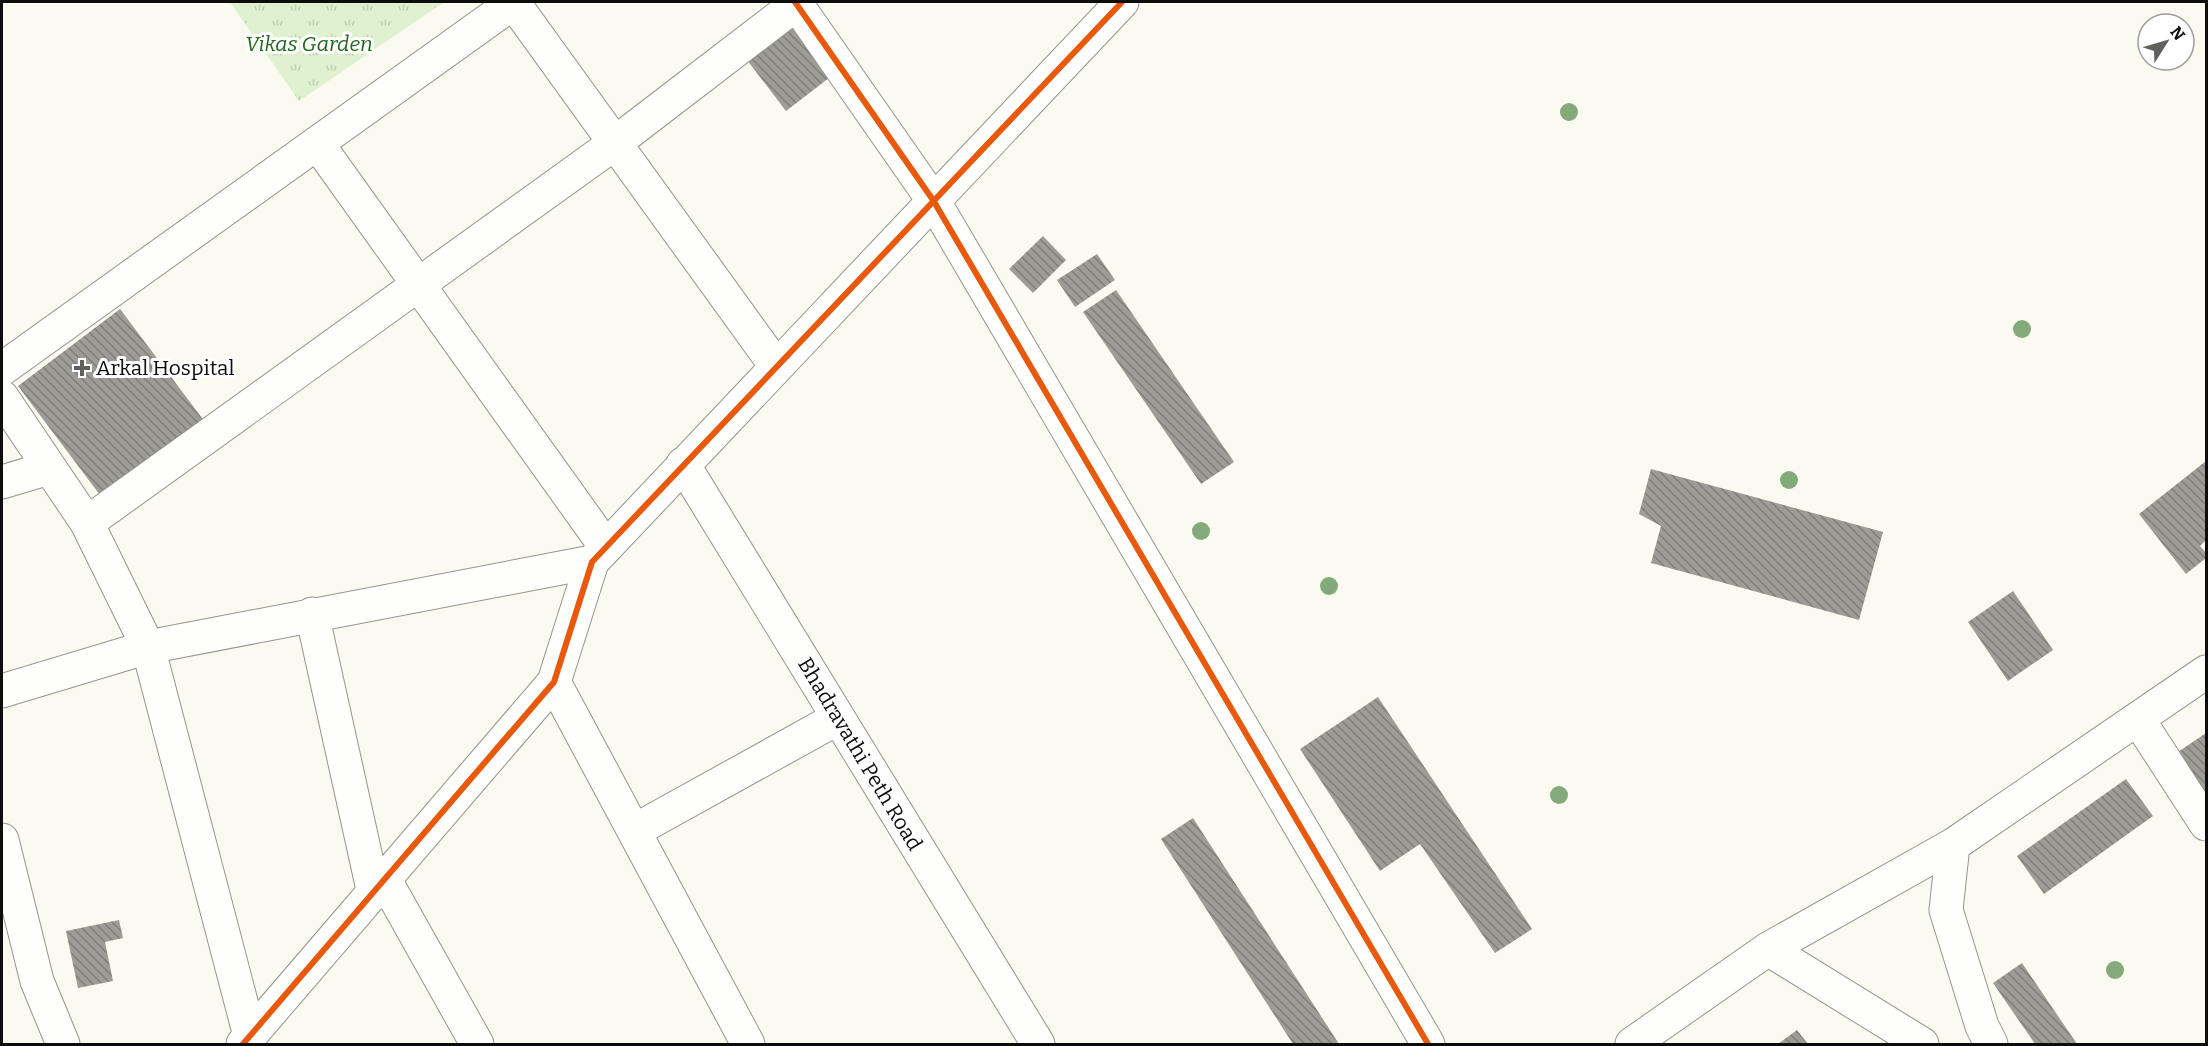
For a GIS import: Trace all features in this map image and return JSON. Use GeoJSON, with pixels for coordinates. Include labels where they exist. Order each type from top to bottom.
{"type":"FeatureCollection","features":[{"type":"Feature","properties":{"kind":"street"},"geometry":{"type":"LineString","coordinates":[[2,369],[513,2],[776,366]]}},
{"type":"Feature","properties":{"kind":"street"},"geometry":{"type":"LineString","coordinates":[[87,523],[615,143],[797,2],[933,200],[1428,1044]]}},
{"type":"Feature","properties":{"kind":"street"},"geometry":{"type":"LineString","coordinates":[[246,1040],[554,682],[599,554],[933,200],[1109,8]]}},
{"type":"Feature","properties":{"kind":"street"},"geometry":{"type":"LineString","coordinates":[[317,143],[418,285],[599,554]]}},
{"type":"Feature","properties":{"kind":"street"},"geometry":{"type":"LineString","coordinates":[[2,397],[87,523],[148,647],[246,1040]]}},
{"type":"Feature","properties":{"kind":"street","name":"Bhadravathi Peth Road"},"geometry":{"type":"LineString","coordinates":[[683,464],[1038,1044]]}},
{"type":"Feature","properties":{"kind":"street"},"geometry":{"type":"LineString","coordinates":[[2,482],[49,468]]}},
{"type":"Feature","properties":{"kind":"street"},"geometry":{"type":"LineString","coordinates":[[2,691],[148,647],[599,554]]}},
{"type":"Feature","properties":{"kind":"street"},"geometry":{"type":"LineString","coordinates":[[312,614],[380,887],[477,1044]]}},
{"type":"Feature","properties":{"kind":"street"},"geometry":{"type":"LineString","coordinates":[[1632,1044],[1768,949],[1953,845],[2206,672]]}},
{"type":"Feature","properties":{"kind":"street"},"geometry":{"type":"LineString","coordinates":[[554,682],[748,1044]]}},
{"type":"Feature","properties":{"kind":"street"},"geometry":{"type":"LineString","coordinates":[[634,831],[838,718]]}},
{"type":"Feature","properties":{"kind":"street"},"geometry":{"type":"LineString","coordinates":[[2138,719],[2206,824]]}},
{"type":"Feature","properties":{"kind":"street"},"geometry":{"type":"LineString","coordinates":[[2,840],[37,981],[63,1044]]}},
{"type":"Feature","properties":{"kind":"street"},"geometry":{"type":"LineString","coordinates":[[1953,845],[1946,910],[1982,1026],[1992,1044]]}},
{"type":"Feature","properties":{"kind":"street"},"geometry":{"type":"LineString","coordinates":[[1768,949],[1922,1044]]}},
{"type":"Feature","properties":{"kind":"green space","name":"Vikas Garden"},"geometry":{"type":"Polygon","coordinates":[[[230,2],[444,2],[299,101],[230,2]]]}},
{"type":"Feature","properties":{"kind":"building"},"geometry":{"type":"Polygon","coordinates":[[[799,20],[838,71],[786,111],[747,60],[799,20]]]}},
{"type":"Feature","properties":{"kind":"building"},"geometry":{"type":"Polygon","coordinates":[[[1043,236],[1066,260],[1033,293],[1009,269],[1043,236]]]}},
{"type":"Feature","properties":{"kind":"building"},"geometry":{"type":"Polygon","coordinates":[[[1097,254],[1115,280],[1075,307],[1057,280],[1097,254]]]}},
{"type":"Feature","properties":{"kind":"building"},"geometry":{"type":"Polygon","coordinates":[[[1116,290],[1234,462],[1201,484],[1083,312],[1116,290]]]}},
{"type":"Feature","properties":{"kind":"building"},"geometry":{"type":"Polygon","coordinates":[[[120,309],[208,426],[106,503],[18,386],[120,309]]]}},
{"type":"Feature","properties":{"kind":"building"},"geometry":{"type":"Polygon","coordinates":[[[2206,461],[2206,540],[2200,546],[2206,553],[2206,558],[2186,574],[2139,514],[2206,461]]]}},
{"type":"Feature","properties":{"kind":"building"},"geometry":{"type":"Polygon","coordinates":[[[1651,469],[1883,532],[1859,620],[1651,563],[1661,526],[1639,514],[1651,469]]]}},
{"type":"Feature","properties":{"kind":"building"},"geometry":{"type":"Polygon","coordinates":[[[2013,591],[2053,650],[2008,681],[1968,622],[2013,591]]]}},
{"type":"Feature","properties":{"kind":"building"},"geometry":{"type":"Polygon","coordinates":[[[1378,697],[1532,929],[1495,953],[1420,844],[1380,871],[1300,749],[1378,697]]]}},
{"type":"Feature","properties":{"kind":"building"},"geometry":{"type":"Polygon","coordinates":[[[2206,733],[2206,790],[2201,793],[2175,754],[2206,733]]]}},
{"type":"Feature","properties":{"kind":"building"},"geometry":{"type":"Polygon","coordinates":[[[2126,779],[2153,816],[2044,894],[2017,856],[2126,779]]]}},
{"type":"Feature","properties":{"kind":"building"},"geometry":{"type":"Polygon","coordinates":[[[1193,818],[1339,1044],[1293,1044],[1161,839],[1193,818]]]}},
{"type":"Feature","properties":{"kind":"building"},"geometry":{"type":"Polygon","coordinates":[[[119,920],[123,938],[105,942],[113,981],[78,988],[66,931],[119,920]]]}},
{"type":"Feature","properties":{"kind":"building"},"geometry":{"type":"Polygon","coordinates":[[[2022,963],[2077,1044],[2035,1044],[1993,983],[2022,963]]]}},
{"type":"Feature","properties":{"kind":"building"},"geometry":{"type":"Polygon","coordinates":[[[1797,1030],[1808,1044],[1778,1044],[1797,1030]]]}},
{"type":"Feature","properties":{"kind":"cycle path"},"geometry":{"type":"LineString","coordinates":[[795,2],[933,200],[1428,1044]]}},
{"type":"Feature","properties":{"kind":"cycle path"},"geometry":{"type":"LineString","coordinates":[[243,1044],[554,682],[592,562],[1122,2]]}},
{"type":"Feature","properties":{"kind":"place","name":"Arkal Hospital"},"geometry":{"type":"Point","coordinates":[82,368]}}]}
